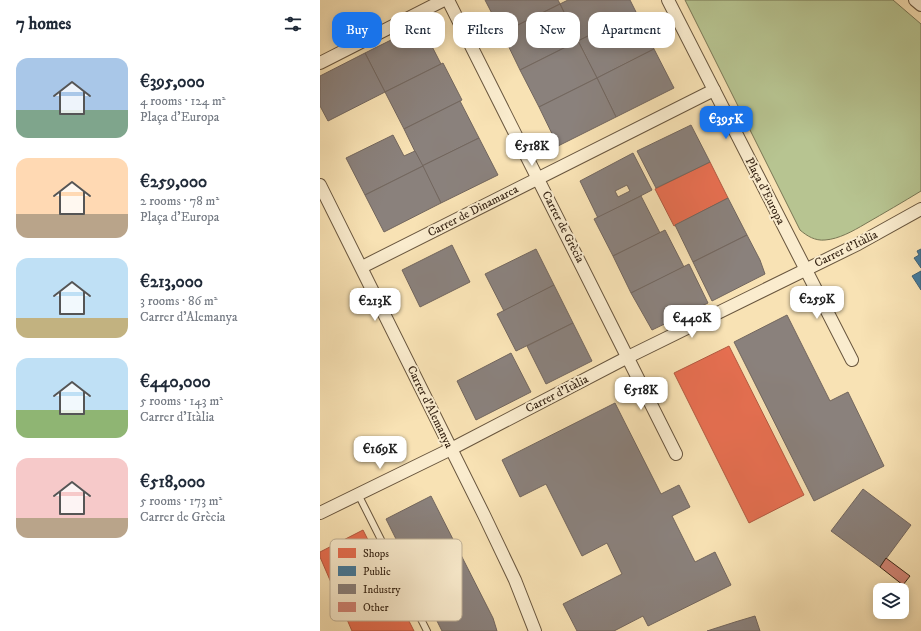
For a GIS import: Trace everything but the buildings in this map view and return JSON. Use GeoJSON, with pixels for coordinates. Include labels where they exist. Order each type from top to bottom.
{"type":"FeatureCollection","features":[{"type":"Feature","properties":{"kind":"street"},"geometry":{"type":"LineString","coordinates":[[320,63],[444,0]]}},
{"type":"Feature","properties":{"kind":"street","name":"Carrer de Grècia"},"geometry":{"type":"LineString","coordinates":[[448,0],[676,454]]}},
{"type":"Feature","properties":{"kind":"street","name":"Plaça d'Europa"},"geometry":{"type":"LineString","coordinates":[[668,0],[852,360]]}},
{"type":"Feature","properties":{"kind":"street"},"geometry":{"type":"LineString","coordinates":[[915,0],[921,5]]}},
{"type":"Feature","properties":{"kind":"street","name":"Carrer de Dinamarca"},"geometry":{"type":"LineString","coordinates":[[362,267],[714,90]]}},
{"type":"Feature","properties":{"kind":"street","name":"Carrer d'Alemanya"},"geometry":{"type":"LineString","coordinates":[[320,185],[362,267],[515,580],[535,631]]}},
{"type":"Feature","properties":{"kind":"street","name":"Carrer d'Itàlia"},"geometry":{"type":"LineString","coordinates":[[320,513],[451,449],[628,357],[858,244],[921,209]]}},
{"type":"Feature","properties":{"kind":"lane"},"geometry":{"type":"LineString","coordinates":[[358,494],[381,539]]}},
{"type":"Feature","properties":{"kind":"lane"},"geometry":{"type":"LineString","coordinates":[[422,621],[427,631]]}},
{"type":"Feature","properties":{"kind":"green space"},"geometry":{"type":"Polygon","coordinates":[[[685,0],[893,0],[921,24],[921,191],[860,227],[841,236],[818,240],[811,238],[800,230],[685,0]]]}}]}
